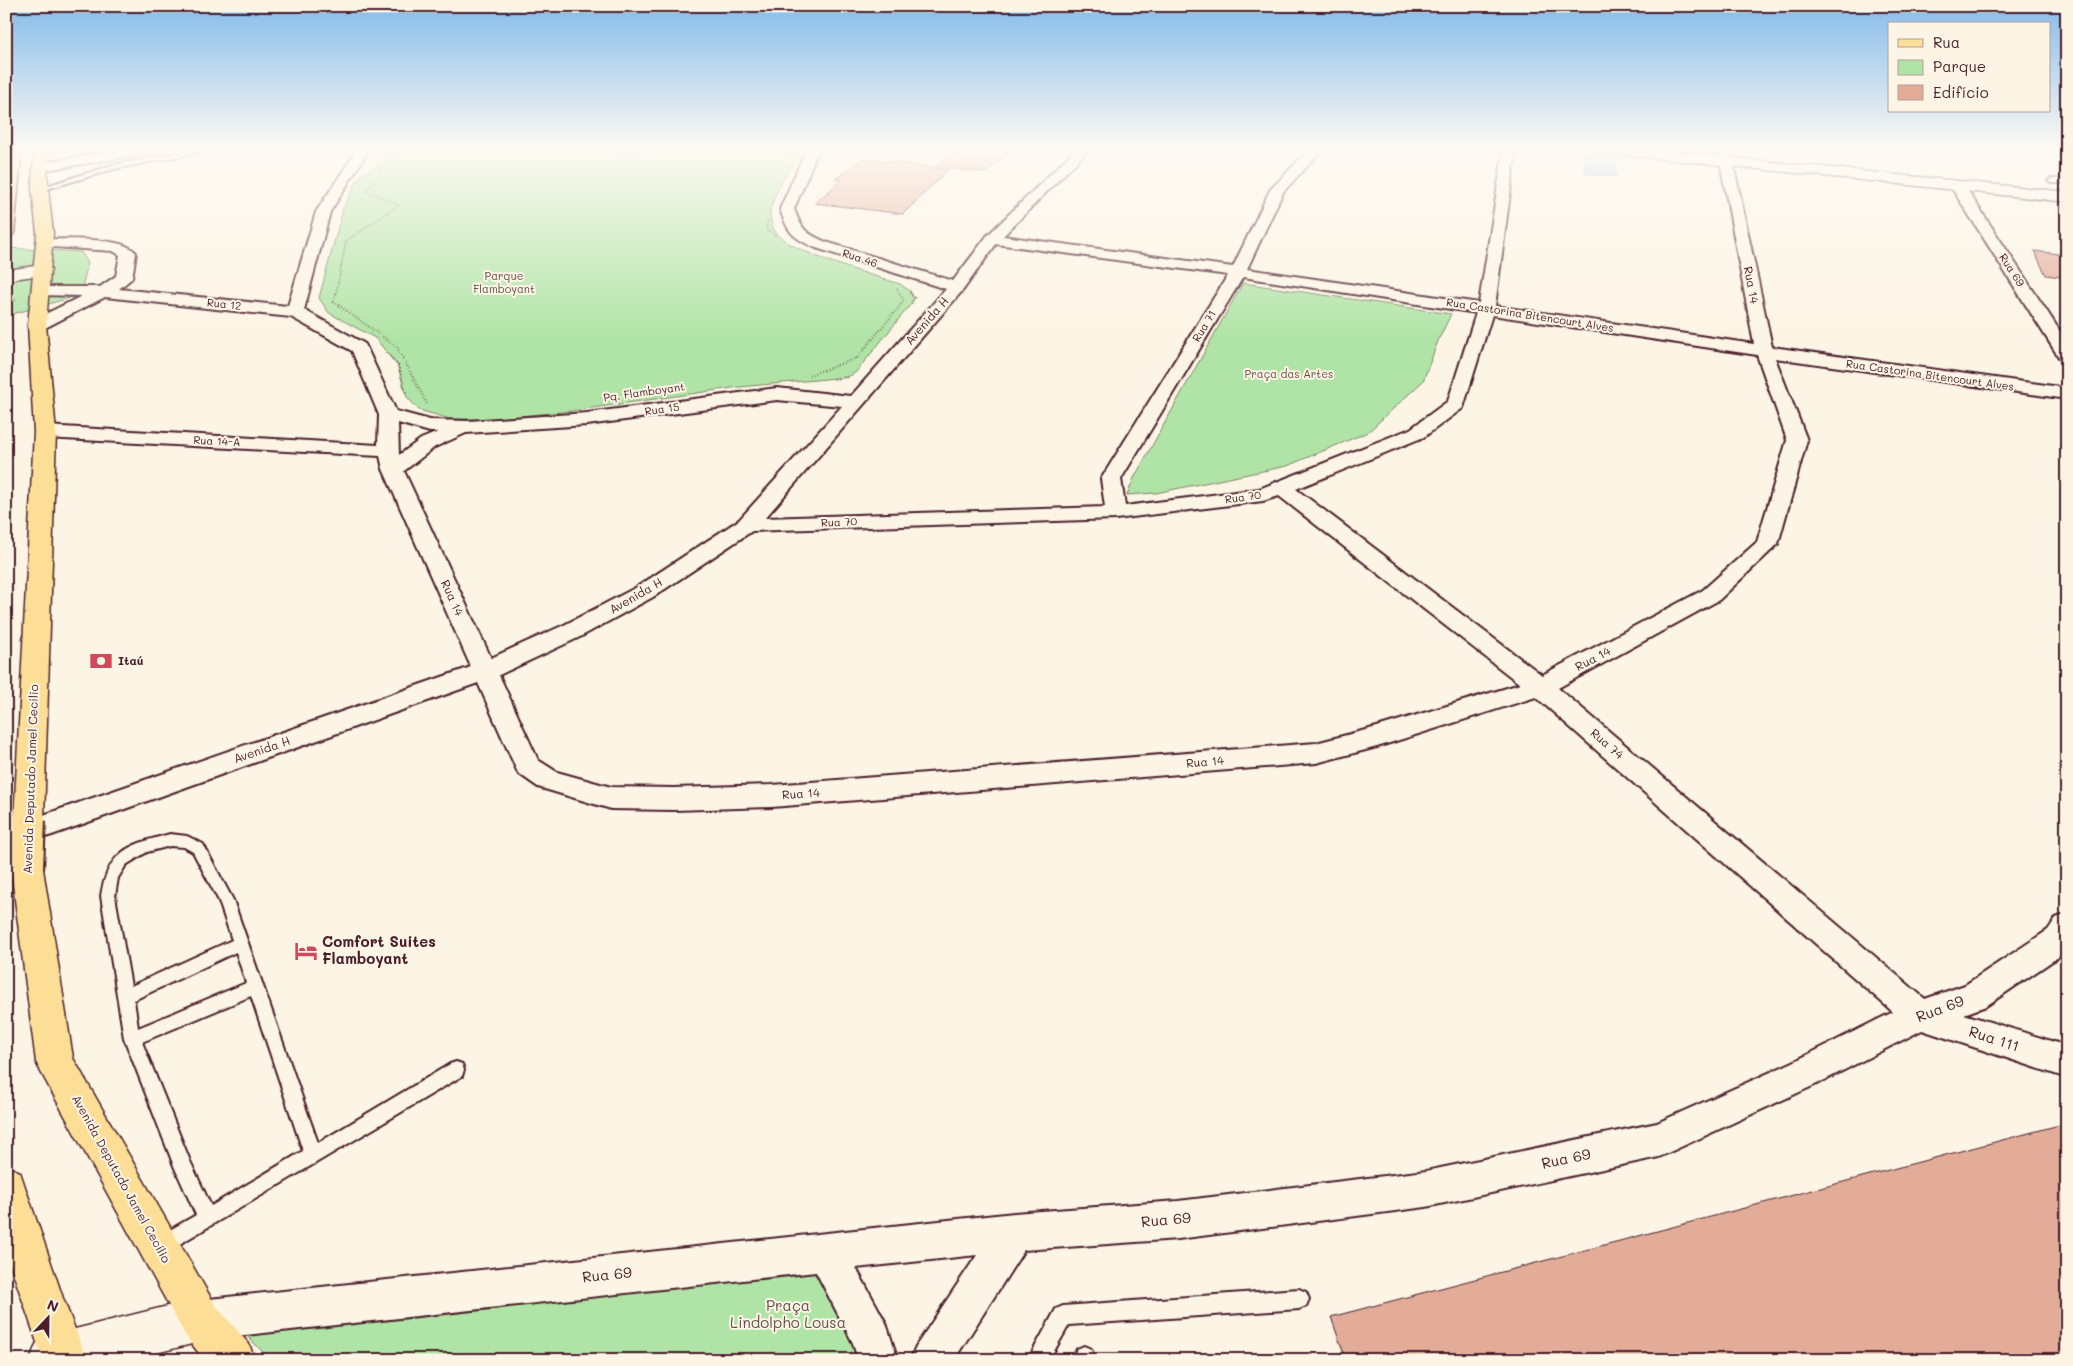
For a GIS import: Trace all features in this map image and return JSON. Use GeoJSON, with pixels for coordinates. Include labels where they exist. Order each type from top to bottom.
{"type":"FeatureCollection","features":[{"type":"Feature","properties":{"kind":"main road"},"geometry":{"type":"LineString","coordinates":[[6,233],[7,212]]}},
{"type":"Feature","properties":{"kind":"main road","name":"Avenida Deputado Jamel Cecílio"},"geometry":{"type":"LineString","coordinates":[[43,212],[45,233],[37,325],[45,432],[35,824],[27,869],[55,1062],[200,1320],[233,1360]]}},
{"type":"Feature","properties":{"kind":"main road"},"geometry":{"type":"LineString","coordinates":[[6,275],[42,270]]}},
{"type":"Feature","properties":{"kind":"main road","name":"Rua 12"},"geometry":{"type":"LineString","coordinates":[[6,289],[40,290]]}},
{"type":"Feature","properties":{"kind":"main road"},"geometry":{"type":"LineString","coordinates":[[6,1186],[60,1358],[200,1320]]}},
{"type":"Feature","properties":{"kind":"street"},"geometry":{"type":"LineString","coordinates":[[295,312],[323,212]]}},
{"type":"Feature","properties":{"kind":"street","name":"Rua 46"},"geometry":{"type":"LineString","coordinates":[[788,212],[793,226],[801,236],[821,245],[934,282],[957,287]]}},
{"type":"Feature","properties":{"kind":"street","name":"Avenida H"},"geometry":{"type":"LineString","coordinates":[[35,824],[485,671],[572,631],[645,592],[747,525],[957,287],[992,238],[1019,212]]}},
{"type":"Feature","properties":{"kind":"street","name":"Rua 71"},"geometry":{"type":"LineString","coordinates":[[1116,513],[1111,479],[1238,272],[1267,212]]}},
{"type":"Feature","properties":{"kind":"street","name":"Rua 70"},"geometry":{"type":"LineString","coordinates":[[747,525],[1116,513],[1263,495],[1417,433],[1456,404],[1486,308],[1500,212]]}},
{"type":"Feature","properties":{"kind":"street","name":"Rua 14"},"geometry":{"type":"LineString","coordinates":[[388,415],[391,460],[528,766],[548,780],[611,798],[665,799],[772,796],[1316,753],[1377,737],[1540,687],[1711,595],[1767,544],[1797,440],[1764,351],[1734,212]]}},
{"type":"Feature","properties":{"kind":"street","name":"Rua 69"},"geometry":{"type":"LineString","coordinates":[[1974,212],[2067,356]]}},
{"type":"Feature","properties":{"kind":"street","name":"Rua Castorina Bitencourt Alves"},"geometry":{"type":"LineString","coordinates":[[992,238],[1238,272],[1764,351],[2067,394]]}},
{"type":"Feature","properties":{"kind":"street"},"geometry":{"type":"LineString","coordinates":[[37,325],[103,292],[124,278],[128,253],[116,247],[43,243]]}},
{"type":"Feature","properties":{"kind":"street","name":"Rua 12"},"geometry":{"type":"LineString","coordinates":[[40,290],[103,292],[295,312],[359,348],[388,415]]}},
{"type":"Feature","properties":{"kind":"street","name":"Rua 15"},"geometry":{"type":"LineString","coordinates":[[388,415],[430,426],[468,428],[588,419],[777,394],[856,402]]}},
{"type":"Feature","properties":{"kind":"street","name":"Rua 15"},"geometry":{"type":"LineString","coordinates":[[391,460],[468,428]]}},
{"type":"Feature","properties":{"kind":"street","name":"Rua 14-A"},"geometry":{"type":"LineString","coordinates":[[45,432],[391,460]]}},
{"type":"Feature","properties":{"kind":"street","name":"Rua 74"},"geometry":{"type":"LineString","coordinates":[[1282,488],[1540,687],[1920,1015]]}},
{"type":"Feature","properties":{"kind":"street","name":"Rua 69"},"geometry":{"type":"LineString","coordinates":[[200,1320],[1014,1232],[1178,1220],[1426,1189],[1658,1140],[1805,1072],[1920,1015],[1975,996],[2059,939],[2067,927]]}},
{"type":"Feature","properties":{"kind":"street","name":"Rua 111"},"geometry":{"type":"LineString","coordinates":[[1920,1015],[2067,1062]]}},
{"type":"Feature","properties":{"kind":"street"},"geometry":{"type":"LineString","coordinates":[[930,1360],[1014,1232]]}},
{"type":"Feature","properties":{"kind":"street"},"geometry":{"type":"LineString","coordinates":[[826,1252],[872,1338],[878,1360]]}},
{"type":"Feature","properties":{"kind":"lane"},"geometry":{"type":"LineString","coordinates":[[206,1217],[183,1166],[132,1038],[108,896],[111,877],[121,861],[143,846],[170,840],[187,842],[198,848],[226,900],[314,1155]]}},
{"type":"Feature","properties":{"kind":"lane"},"geometry":{"type":"LineString","coordinates":[[125,996],[241,943]]}},
{"type":"Feature","properties":{"kind":"lane"},"geometry":{"type":"LineString","coordinates":[[132,1038],[256,986]]}},
{"type":"Feature","properties":{"kind":"lane"},"geometry":{"type":"LineString","coordinates":[[159,1247],[206,1217],[456,1070]]}},
{"type":"Feature","properties":{"kind":"lane"},"geometry":{"type":"LineString","coordinates":[[1038,1360],[1063,1316],[1299,1299]]}},
{"type":"Feature","properties":{"kind":"path"},"geometry":{"type":"LineString","coordinates":[[389,212],[346,241],[334,302],[397,347],[428,406]]}},
{"type":"Feature","properties":{"kind":"path"},"geometry":{"type":"LineString","coordinates":[[772,222],[770,214],[766,229],[780,237],[774,230]]}},
{"type":"Feature","properties":{"kind":"path"},"geometry":{"type":"LineString","coordinates":[[805,376],[814,375],[857,358],[904,301],[896,288]]}},
{"type":"Feature","properties":{"kind":"path"},"geometry":{"type":"LineString","coordinates":[[905,288],[914,298],[911,304]]}},
{"type":"Feature","properties":{"kind":"path"},"geometry":{"type":"LineString","coordinates":[[6,300],[21,300]]}},
{"type":"Feature","properties":{"kind":"path"},"geometry":{"type":"LineString","coordinates":[[381,345],[398,366],[406,397]]}},
{"type":"Feature","properties":{"kind":"path"},"geometry":{"type":"LineString","coordinates":[[830,379],[848,377]]}},
{"type":"Feature","properties":{"kind":"green space","name":"Parque Flamboyant"},"geometry":{"type":"Polygon","coordinates":[[[342,212],[770,212],[774,230],[782,239],[813,255],[900,284],[910,291],[914,298],[856,372],[848,377],[739,387],[571,411],[489,419],[450,419],[419,410],[407,397],[398,366],[375,338],[329,313],[319,298],[342,212]]]}},
{"type":"Feature","properties":{"kind":"green space"},"geometry":{"type":"Polygon","coordinates":[[[6,248],[81,252],[88,263],[80,295],[6,316],[6,248]]]}},
{"type":"Feature","properties":{"kind":"green space","name":"Praça das Artes"},"geometry":{"type":"Polygon","coordinates":[[[1243,283],[1451,314],[1438,341],[1423,381],[1368,432],[1287,466],[1156,493],[1127,495],[1134,478],[1243,283]]]}},
{"type":"Feature","properties":{"kind":"green space","name":"Praça Lindolpho Lousa"},"geometry":{"type":"Polygon","coordinates":[[[811,1267],[856,1340],[855,1360],[271,1360],[240,1329],[811,1267]]]}},
{"type":"Feature","properties":{"kind":"building"},"geometry":{"type":"Polygon","coordinates":[[[885,212],[905,212],[903,214],[885,212]]]}},
{"type":"Feature","properties":{"kind":"building"},"geometry":{"type":"Polygon","coordinates":[[[2034,251],[2067,255],[2067,278],[2046,275],[2034,251]]]}},
{"type":"Feature","properties":{"kind":"building"},"geometry":{"type":"Polygon","coordinates":[[[2067,1123],[2067,1360],[1346,1360],[1331,1317],[2067,1123]]]}},
{"type":"Feature","properties":{"kind":"tunnel"},"geometry":{"type":"LineString","coordinates":[[6,844],[42,827]]}},
{"type":"Feature","properties":{"kind":"place","name":"Itaú"},"geometry":{"type":"Point","coordinates":[101,661]}},
{"type":"Feature","properties":{"kind":"place","name":"Comfort Suites Flamboyant"},"geometry":{"type":"Point","coordinates":[306,951]}}]}
